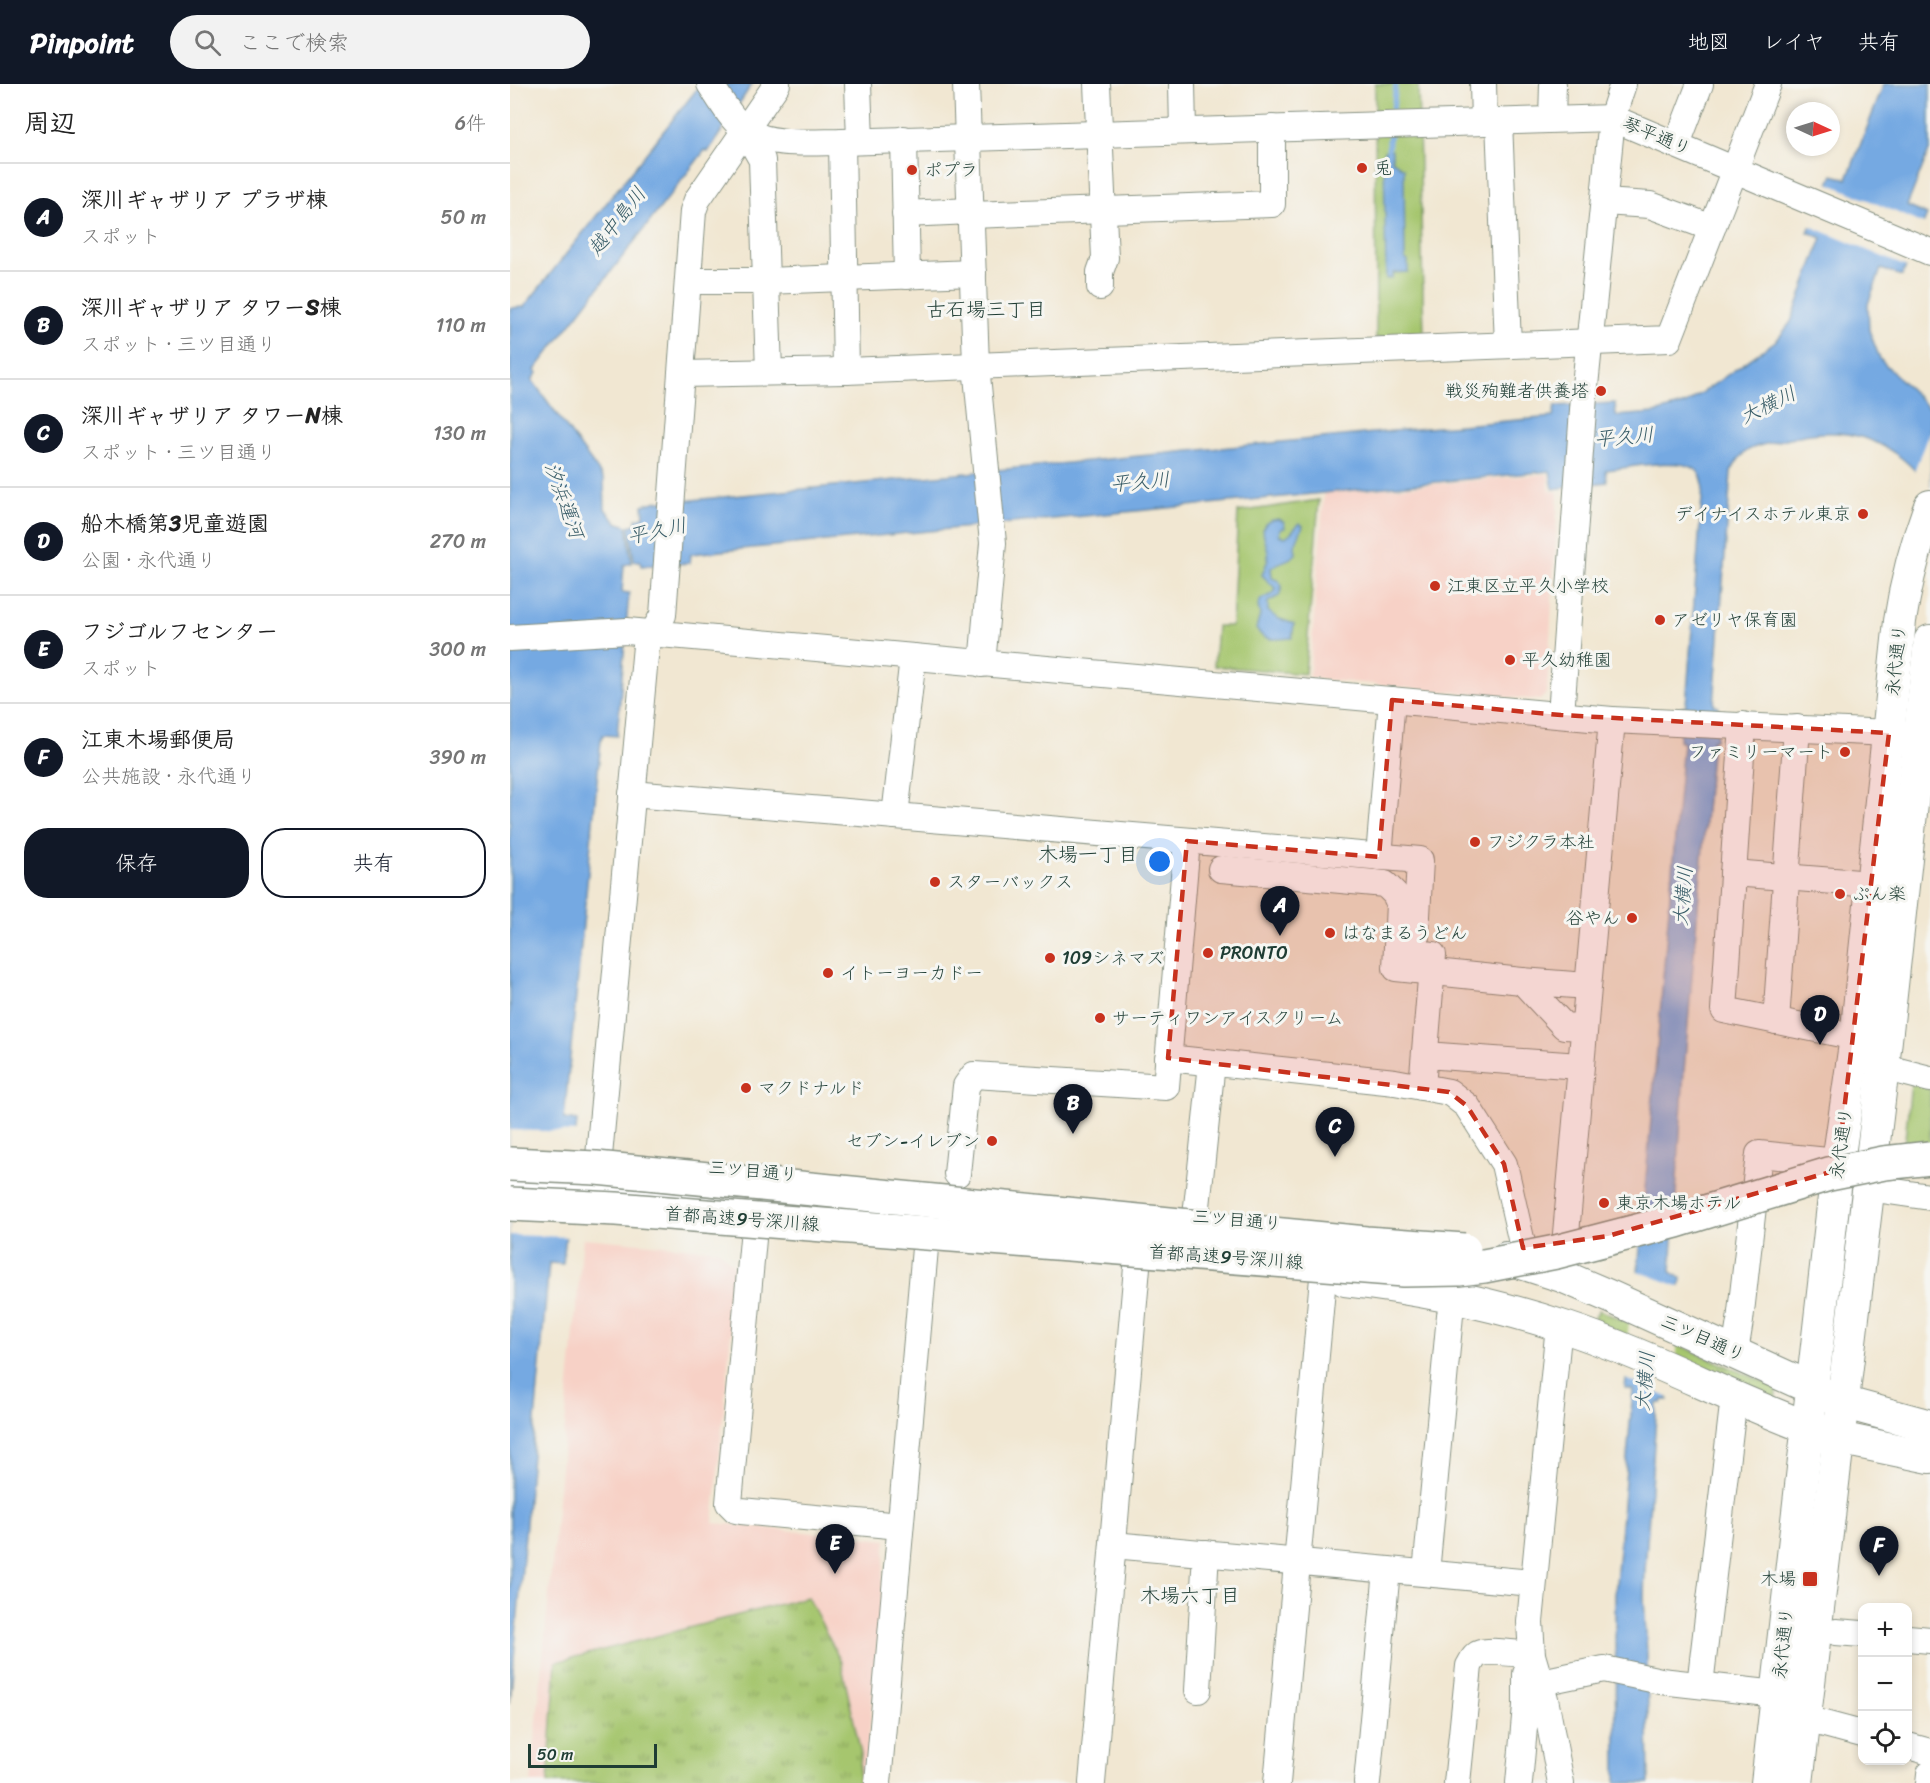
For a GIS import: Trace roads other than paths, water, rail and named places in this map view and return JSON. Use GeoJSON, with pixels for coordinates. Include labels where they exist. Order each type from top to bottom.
{"type":"FeatureCollection","features":[{"type":"Feature","properties":{"kind":"highway","name":"首都高速9号深川線"},"geometry":{"type":"LineString","coordinates":[[510,1164],[596,1168],[1457,1250],[1513,1249],[1583,1242],[1680,1217],[1830,1171],[1903,1159],[1930,1158]]}},
{"type":"Feature","properties":{"kind":"highway","name":"首都高速9号深川線"},"geometry":{"type":"LineString","coordinates":[[510,1204],[616,1209],[1394,1270],[1459,1269],[1494,1264],[1610,1239],[1829,1174],[1884,1163],[1930,1158]]}},
{"type":"Feature","properties":{"kind":"highway"},"geometry":{"type":"LineString","coordinates":[[510,1184],[750,1214],[875,1220],[926,1243]]}},
{"type":"Feature","properties":{"kind":"main road","name":"永代通り"},"geometry":{"type":"LineString","coordinates":[[1797,1783],[1786,1708],[1807,1427],[1838,1162],[1856,1037],[1905,587],[1913,554],[1930,506]]}},
{"type":"Feature","properties":{"kind":"main road","name":"永代通り"},"geometry":{"type":"LineString","coordinates":[[1767,1783],[1786,1708],[1838,1438],[1925,743],[1930,641]]}},
{"type":"Feature","properties":{"kind":"main road","name":"三ツ目通り"},"geometry":{"type":"LineString","coordinates":[[510,1153],[599,1156],[944,1181],[1196,1216],[1418,1236],[1488,1252],[1562,1276],[1689,1331],[1842,1402],[1930,1426]]}},
{"type":"Feature","properties":{"kind":"main road"},"geometry":{"type":"LineString","coordinates":[[510,1212],[750,1214]]}},
{"type":"Feature","properties":{"kind":"main road"},"geometry":{"type":"LineString","coordinates":[[926,1243],[1323,1278],[1411,1288],[1454,1297],[1559,1325],[1838,1438],[1930,1457]]}},
{"type":"Feature","properties":{"kind":"street"},"geometry":{"type":"LineString","coordinates":[[710,84],[762,160],[769,372]]}},
{"type":"Feature","properties":{"kind":"street"},"geometry":{"type":"LineString","coordinates":[[599,1156],[645,646],[663,615],[692,222],[697,200],[739,124],[777,84]]}},
{"type":"Feature","properties":{"kind":"street"},"geometry":{"type":"LineString","coordinates":[[846,371],[845,278],[851,142],[858,84]]}},
{"type":"Feature","properties":{"kind":"street"},"geometry":{"type":"LineString","coordinates":[[966,84],[976,365],[993,543],[982,664]]}},
{"type":"Feature","properties":{"kind":"street"},"geometry":{"type":"LineString","coordinates":[[1097,84],[1105,258],[1100,272],[1100,287]]}},
{"type":"Feature","properties":{"kind":"street"},"geometry":{"type":"LineString","coordinates":[[1182,84],[1183,131]]}},
{"type":"Feature","properties":{"kind":"street"},"geometry":{"type":"LineString","coordinates":[[1483,84],[1492,121],[1508,345]]}},
{"type":"Feature","properties":{"kind":"street"},"geometry":{"type":"LineString","coordinates":[[1552,119],[1553,84]]}},
{"type":"Feature","properties":{"kind":"street"},"geometry":{"type":"LineString","coordinates":[[1561,715],[1584,396],[1612,118],[1623,84]]}},
{"type":"Feature","properties":{"kind":"street"},"geometry":{"type":"LineString","coordinates":[[1677,144],[1700,84]]}},
{"type":"Feature","properties":{"kind":"street"},"geometry":{"type":"LineString","coordinates":[[681,374],[846,371],[1669,339],[1768,84]]}},
{"type":"Feature","properties":{"kind":"street","name":"琴平通り"},"geometry":{"type":"LineString","coordinates":[[739,124],[761,138],[773,141],[851,142],[1612,118],[1927,251]]}},
{"type":"Feature","properties":{"kind":"street"},"geometry":{"type":"LineString","coordinates":[[905,214],[1272,204],[1272,128]]}},
{"type":"Feature","properties":{"kind":"street"},"geometry":{"type":"LineString","coordinates":[[904,140],[907,276]]}},
{"type":"Feature","properties":{"kind":"street"},"geometry":{"type":"LineString","coordinates":[[1604,202],[1650,205],[1712,228]]}},
{"type":"Feature","properties":{"kind":"street"},"geometry":{"type":"LineString","coordinates":[[689,281],[766,281],[973,273]]}},
{"type":"Feature","properties":{"kind":"street"},"geometry":{"type":"LineString","coordinates":[[510,638],[624,631],[653,633],[1612,720],[1889,732],[1925,743]]}},
{"type":"Feature","properties":{"kind":"street"},"geometry":{"type":"LineString","coordinates":[[895,816],[913,657]]}},
{"type":"Feature","properties":{"kind":"street"},"geometry":{"type":"LineString","coordinates":[[1379,857],[1392,700]]}},
{"type":"Feature","properties":{"kind":"street"},"geometry":{"type":"LineString","coordinates":[[1562,1276],[1612,720]]}},
{"type":"Feature","properties":{"kind":"street"},"geometry":{"type":"LineString","coordinates":[[1734,725],[1733,873],[1724,1010],[1856,1037]]}},
{"type":"Feature","properties":{"kind":"street"},"geometry":{"type":"LineString","coordinates":[[1776,1021],[1797,728]]}},
{"type":"Feature","properties":{"kind":"street"},"geometry":{"type":"LineString","coordinates":[[632,794],[1420,860],[1414,953],[1433,955],[1422,1087]]}},
{"type":"Feature","properties":{"kind":"street"},"geometry":{"type":"LineString","coordinates":[[878,1783],[926,1243],[944,1181],[966,1086],[974,1075],[1166,1087],[1187,841]]}},
{"type":"Feature","properties":{"kind":"street"},"geometry":{"type":"LineString","coordinates":[[1221,869],[1385,885],[1395,894],[1399,903],[1396,968],[1587,986]]}},
{"type":"Feature","properties":{"kind":"street"},"geometry":{"type":"LineString","coordinates":[[1733,873],[1872,885]]}},
{"type":"Feature","properties":{"kind":"street"},"geometry":{"type":"LineString","coordinates":[[1522,981],[1564,1026],[1584,1027]]}},
{"type":"Feature","properties":{"kind":"street"},"geometry":{"type":"LineString","coordinates":[[1425,1055],[1580,1066]]}},
{"type":"Feature","properties":{"kind":"street"},"geometry":{"type":"LineString","coordinates":[[1168,1058],[1395,1082],[1449,1092],[1467,1106],[1504,1164],[1527,1265]]}},
{"type":"Feature","properties":{"kind":"street"},"geometry":{"type":"LineString","coordinates":[[1196,1216],[1212,1063]]}},
{"type":"Feature","properties":{"kind":"street"},"geometry":{"type":"LineString","coordinates":[[1883,1067],[1930,1079]]}},
{"type":"Feature","properties":{"kind":"street"},"geometry":{"type":"LineString","coordinates":[[1734,1352],[1740,1320],[1759,1154],[1838,1162]]}},
{"type":"Feature","properties":{"kind":"street"},"geometry":{"type":"LineString","coordinates":[[1868,1188],[1930,1197]]}},
{"type":"Feature","properties":{"kind":"street"},"geometry":{"type":"LineString","coordinates":[[1092,1783],[1143,1209]]}},
{"type":"Feature","properties":{"kind":"street"},"geometry":{"type":"LineString","coordinates":[[750,1214],[729,1503],[736,1510],[741,1511],[900,1526]]}},
{"type":"Feature","properties":{"kind":"street"},"geometry":{"type":"LineString","coordinates":[[1277,1783],[1323,1278]]}},
{"type":"Feature","properties":{"kind":"street"},"geometry":{"type":"LineString","coordinates":[[1425,1573],[1450,1315],[1454,1297]]}},
{"type":"Feature","properties":{"kind":"street"},"geometry":{"type":"LineString","coordinates":[[1519,1783],[1533,1583],[1559,1325]]}},
{"type":"Feature","properties":{"kind":"street"},"geometry":{"type":"LineString","coordinates":[[1700,1685],[1734,1397]]}},
{"type":"Feature","properties":{"kind":"street"},"geometry":{"type":"LineString","coordinates":[[1113,1545],[1533,1583]]}},
{"type":"Feature","properties":{"kind":"street"},"geometry":{"type":"LineString","coordinates":[[1198,1690],[1206,1553]]}},
{"type":"Feature","properties":{"kind":"street"},"geometry":{"type":"LineString","coordinates":[[1367,1783],[1387,1570]]}},
{"type":"Feature","properties":{"kind":"street"},"geometry":{"type":"LineString","coordinates":[[1836,1632],[1858,1634]]}},
{"type":"Feature","properties":{"kind":"street"},"geometry":{"type":"LineString","coordinates":[[1912,1638],[1930,1640]]}},
{"type":"Feature","properties":{"kind":"street"},"geometry":{"type":"LineString","coordinates":[[1457,1783],[1469,1665],[1473,1657],[1487,1653],[1529,1665],[1545,1699],[1561,1783]]}},
{"type":"Feature","properties":{"kind":"street"},"geometry":{"type":"LineString","coordinates":[[1551,1680],[1604,1669],[1661,1681],[1700,1685],[1786,1708],[1858,1732]]}},
{"type":"Feature","properties":{"kind":"street"},"geometry":{"type":"LineString","coordinates":[[1912,1747],[1930,1752]]}},
{"type":"Feature","properties":{"kind":"street"},"geometry":{"type":"LineString","coordinates":[[1929,1783],[1930,1774]]}},
{"type":"Feature","properties":{"kind":"water"},"geometry":{"type":"Polygon","coordinates":[[[701,84],[752,84],[708,152],[705,150],[535,370],[537,373],[532,380],[604,479],[605,509],[616,522],[627,526],[632,563],[624,565],[622,592],[629,593],[617,736],[603,735],[601,740],[564,1119],[577,1121],[563,1264],[549,1263],[510,1704],[510,687],[512,662],[510,308],[524,307],[701,84]]]}},
{"type":"Feature","properties":{"kind":"water"},"geometry":{"type":"Polygon","coordinates":[[[1884,84],[1930,84],[1930,148],[1907,206],[1927,215],[1902,276],[1881,269],[1868,304],[1869,330],[1880,359],[1930,409],[1930,486],[1908,464],[1886,447],[1871,440],[1841,433],[1810,434],[1749,449],[1740,457],[1731,472],[1714,705],[1718,706],[1716,739],[1712,740],[1684,1071],[1671,1272],[1681,1278],[1668,1400],[1657,1403],[1645,1570],[1649,1783],[1616,1783],[1615,1595],[1633,1390],[1625,1388],[1638,1272],[1683,743],[1679,741],[1682,707],[1686,706],[1703,485],[1699,472],[1677,464],[1639,466],[1606,470],[1607,482],[1553,489],[1550,471],[691,554],[690,563],[641,566],[640,561],[634,561],[629,526],[636,524],[636,519],[644,517],[643,505],[658,501],[692,500],[1553,417],[1555,406],[1615,403],[1616,416],[1655,413],[1686,404],[1777,340],[1791,322],[1822,238],[1808,232],[1833,175],[1847,179],[1884,84]]]}},
{"type":"Feature","properties":{"kind":"water"},"geometry":{"type":"Polygon","coordinates":[[[1392,150],[1392,160],[1404,169],[1405,259],[1408,261],[1408,272],[1393,273],[1392,278],[1386,279],[1384,151],[1392,150]]]}},
{"type":"Feature","properties":{"kind":"water"},"geometry":{"type":"Polygon","coordinates":[[[1279,519],[1284,522],[1285,528],[1280,529],[1279,535],[1285,537],[1300,523],[1303,526],[1295,545],[1296,554],[1271,568],[1272,578],[1279,581],[1282,588],[1279,596],[1268,602],[1268,611],[1277,618],[1294,624],[1292,638],[1272,639],[1264,637],[1256,629],[1260,615],[1258,606],[1261,599],[1273,594],[1276,589],[1262,575],[1268,557],[1263,528],[1270,521],[1279,519]]]}},
{"type":"Feature","properties":{"kind":"waterway"},"geometry":{"type":"LineString","coordinates":[[1392,118],[1396,84]]}},
{"type":"Feature","properties":{"kind":"waterway"},"geometry":{"type":"LineString","coordinates":[[1388,151],[1390,133]]}},
{"type":"Feature","properties":{"kind":"place","name":"兎"},"geometry":{"type":"Point","coordinates":[1362,168]}},
{"type":"Feature","properties":{"kind":"place","name":"ポプラ"},"geometry":{"type":"Point","coordinates":[912,170]}},
{"type":"Feature","properties":{"kind":"place","name":"戦災殉難者供養塔"},"geometry":{"type":"Point","coordinates":[1601,391]}},
{"type":"Feature","properties":{"kind":"place","name":"デイナイスホテル東京"},"geometry":{"type":"Point","coordinates":[1863,514]}},
{"type":"Feature","properties":{"kind":"place","name":"江東区立平久小学校"},"geometry":{"type":"Point","coordinates":[1435,586]}},
{"type":"Feature","properties":{"kind":"place","name":"アゼリヤ保育園"},"geometry":{"type":"Point","coordinates":[1660,620]}},
{"type":"Feature","properties":{"kind":"place","name":"平久幼稚園"},"geometry":{"type":"Point","coordinates":[1510,660]}},
{"type":"Feature","properties":{"kind":"place","name":"ファミリーマート"},"geometry":{"type":"Point","coordinates":[1845,752]}},
{"type":"Feature","properties":{"kind":"place","name":"フジクラ本社"},"geometry":{"type":"Point","coordinates":[1475,842]}},
{"type":"Feature","properties":{"kind":"place","name":"スターバックス"},"geometry":{"type":"Point","coordinates":[935,882]}},
{"type":"Feature","properties":{"kind":"place","name":"ぷん楽"},"geometry":{"type":"Point","coordinates":[1840,894]}},
{"type":"Feature","properties":{"kind":"place","name":"谷やん"},"geometry":{"type":"Point","coordinates":[1632,918]}},
{"type":"Feature","properties":{"kind":"place","name":"はなまるうどん"},"geometry":{"type":"Point","coordinates":[1330,933]}},
{"type":"Feature","properties":{"kind":"place","name":"深川ギャザリア プラザ棟"},"geometry":{"type":"Point","coordinates":[1280,936]}},
{"type":"Feature","properties":{"kind":"place","name":"PRONTO"},"geometry":{"type":"Point","coordinates":[1208,953]}},
{"type":"Feature","properties":{"kind":"place","name":"109シネマズ"},"geometry":{"type":"Point","coordinates":[1050,958]}},
{"type":"Feature","properties":{"kind":"place","name":"イトーヨーカドー"},"geometry":{"type":"Point","coordinates":[828,973]}},
{"type":"Feature","properties":{"kind":"place","name":"サーティワンアイスクリーム"},"geometry":{"type":"Point","coordinates":[1100,1018]}},
{"type":"Feature","properties":{"kind":"place","name":"船木橋第3児童遊園"},"geometry":{"type":"Point","coordinates":[1820,1045]}},
{"type":"Feature","properties":{"kind":"place","name":"マクドナルド"},"geometry":{"type":"Point","coordinates":[746,1088]}},
{"type":"Feature","properties":{"kind":"place","name":"深川ギャザリア タワーS棟"},"geometry":{"type":"Point","coordinates":[1073,1134]}},
{"type":"Feature","properties":{"kind":"place","name":"セブン-イレブン"},"geometry":{"type":"Point","coordinates":[992,1141]}},
{"type":"Feature","properties":{"kind":"place","name":"深川ギャザリア タワーN棟"},"geometry":{"type":"Point","coordinates":[1335,1157]}},
{"type":"Feature","properties":{"kind":"place","name":"東京木場ホテル"},"geometry":{"type":"Point","coordinates":[1604,1203]}},
{"type":"Feature","properties":{"kind":"place","name":"フジゴルフセンター"},"geometry":{"type":"Point","coordinates":[835,1574]}},
{"type":"Feature","properties":{"kind":"place","name":"江東木場郵便局"},"geometry":{"type":"Point","coordinates":[1879,1576]}},
{"type":"Feature","properties":{"kind":"place","name":"木場"},"geometry":{"type":"Point","coordinates":[1810,1579]}},
{"type":"Feature","properties":{"kind":"district","name":"古石場三丁目"},"geometry":{"type":"Point","coordinates":[986,309]}},
{"type":"Feature","properties":{"kind":"district","name":"木場一丁目"},"geometry":{"type":"Point","coordinates":[1088,854]}},
{"type":"Feature","properties":{"kind":"district","name":"木場六丁目"},"geometry":{"type":"Point","coordinates":[1190,1595]}},
{"type":"Feature","properties":{"kind":"water label","name":"越中島川"},"geometry":{"type":"Point","coordinates":[617,221]}},
{"type":"Feature","properties":{"kind":"water label","name":"大横川"},"geometry":{"type":"Point","coordinates":[1768,405]}},
{"type":"Feature","properties":{"kind":"water label","name":"平久川"},"geometry":{"type":"Point","coordinates":[1624,437]}},
{"type":"Feature","properties":{"kind":"water label","name":"平久川"},"geometry":{"type":"Point","coordinates":[1140,482]}},
{"type":"Feature","properties":{"kind":"water label","name":"汐浜運河"},"geometry":{"type":"Point","coordinates":[564,500]}},
{"type":"Feature","properties":{"kind":"water label","name":"平久川"},"geometry":{"type":"Point","coordinates":[657,531]}},
{"type":"Feature","properties":{"kind":"water label","name":"大横川"},"geometry":{"type":"Point","coordinates":[1683,896]}},
{"type":"Feature","properties":{"kind":"water label","name":"大横川"},"geometry":{"type":"Point","coordinates":[1645,1381]}}]}
